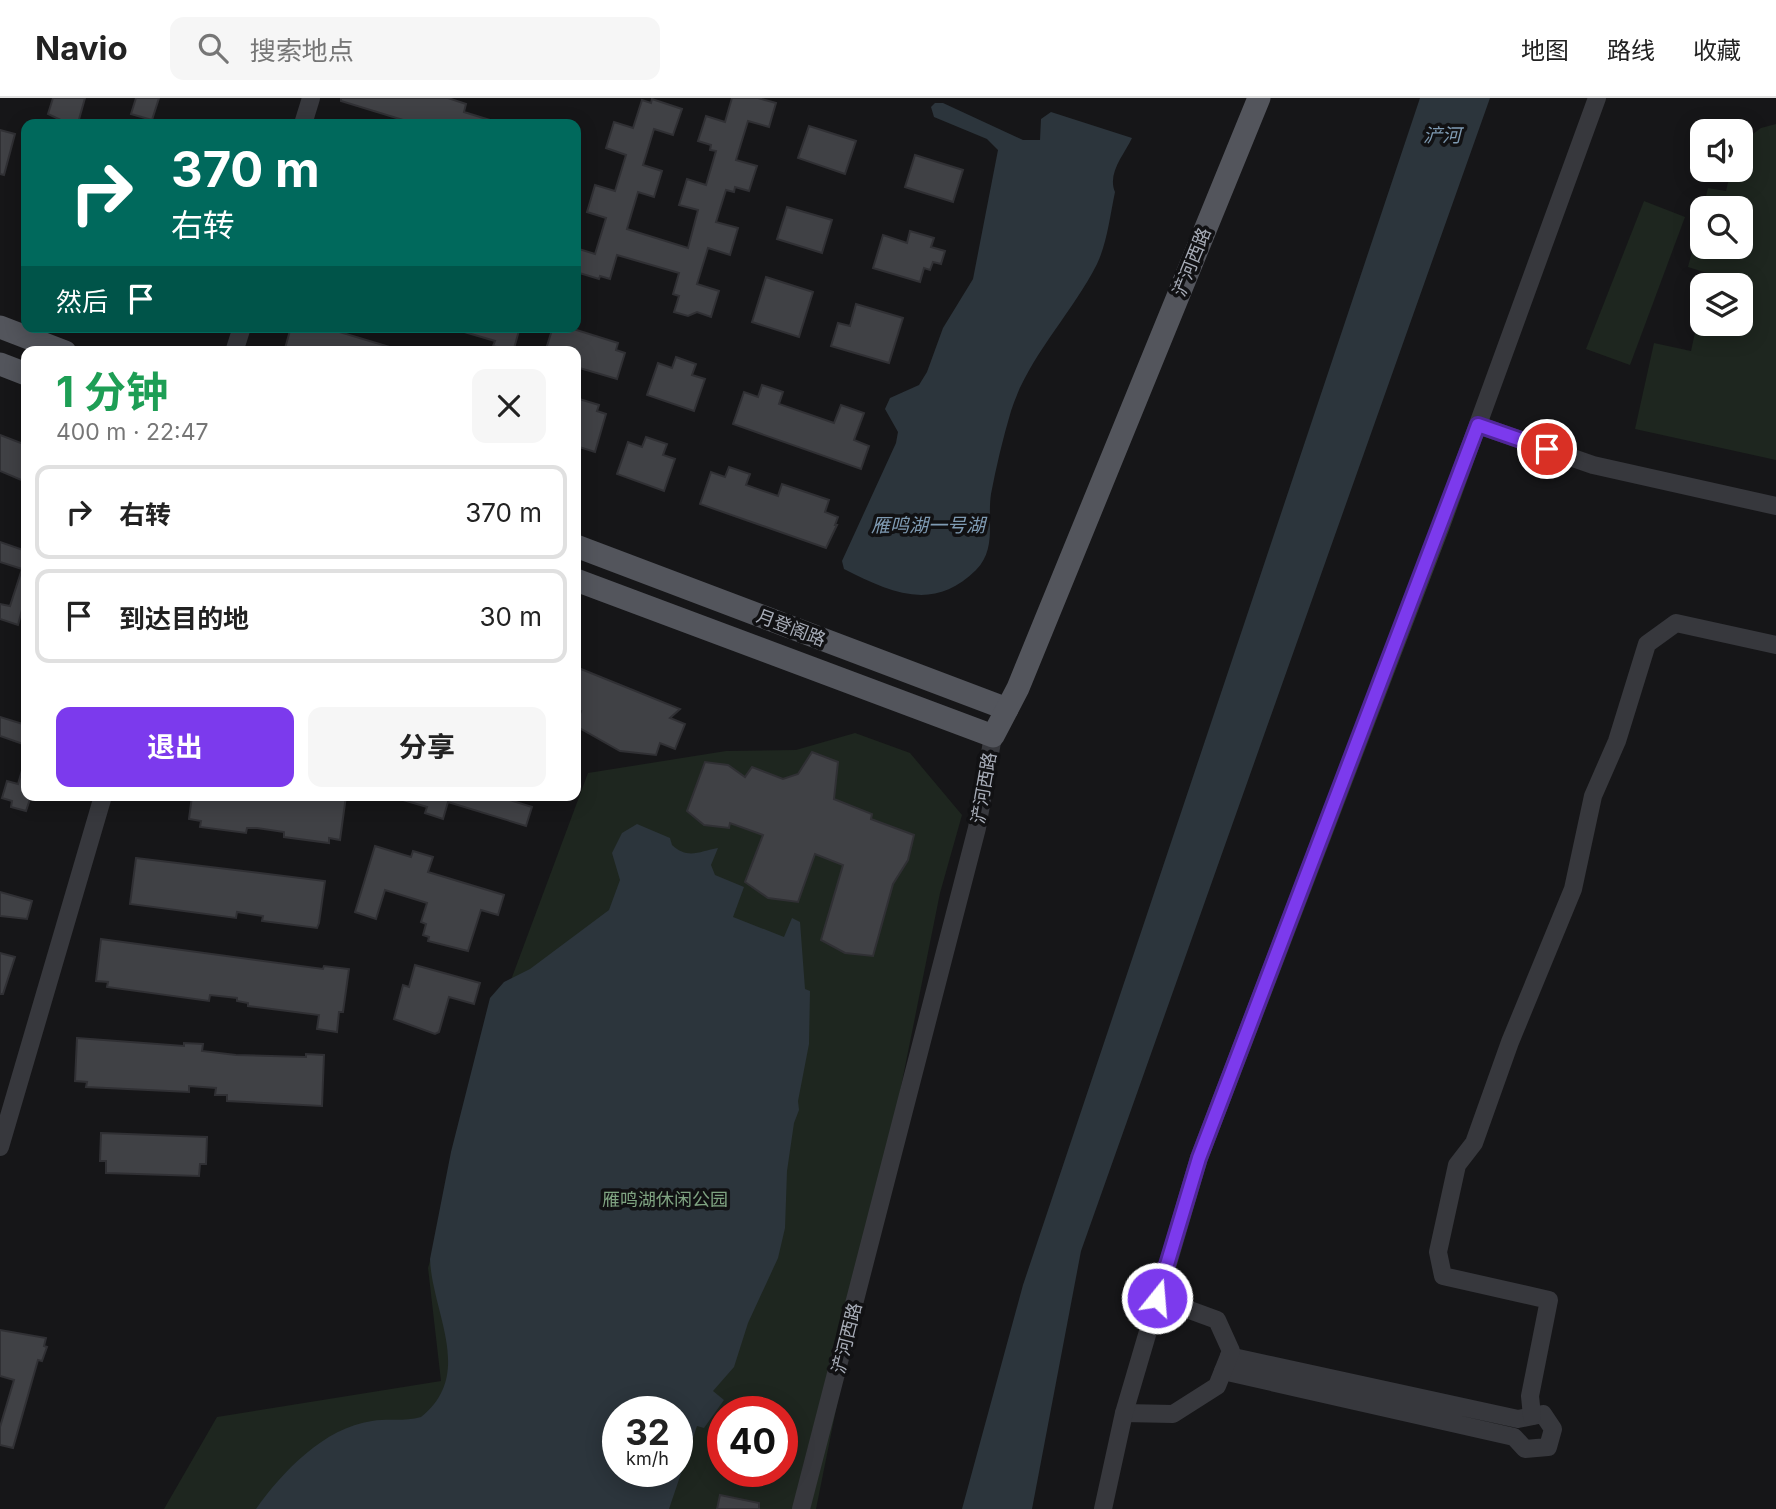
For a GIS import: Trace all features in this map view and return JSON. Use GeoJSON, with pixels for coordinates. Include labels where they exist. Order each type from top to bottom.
{"type":"FeatureCollection","features":[{"type":"Feature","properties":{"kind":"main road","name":"浐河西路"},"geometry":{"type":"LineString","coordinates":[[993,736],[1007,709],[1259,98]]}},
{"type":"Feature","properties":{"kind":"main road"},"geometry":{"type":"LineString","coordinates":[[0,327],[49,346]]}},
{"type":"Feature","properties":{"kind":"main road"},"geometry":{"type":"LineString","coordinates":[[0,364],[21,372]]}},
{"type":"Feature","properties":{"kind":"main road","name":"月登阁路"},"geometry":{"type":"LineString","coordinates":[[581,548],[1007,709]]}},
{"type":"Feature","properties":{"kind":"main road","name":"月登阁路"},"geometry":{"type":"LineString","coordinates":[[581,582],[993,736]]}},
{"type":"Feature","properties":{"kind":"street"},"geometry":{"type":"LineString","coordinates":[[305,119],[311,98]]}},
{"type":"Feature","properties":{"kind":"street"},"geometry":{"type":"LineString","coordinates":[[1103,1509],[1125,1413],[1199,1158],[1478,425],[1597,98]]}},
{"type":"Feature","properties":{"kind":"street"},"geometry":{"type":"LineString","coordinates":[[1478,425],[1593,465],[1776,506]]}},
{"type":"Feature","properties":{"kind":"street"},"geometry":{"type":"LineString","coordinates":[[1532,1416],[1531,1396],[1549,1300],[1443,1276],[1438,1252],[1457,1165],[1474,1143],[1510,1042],[1573,890],[1593,796],[1617,741],[1647,644],[1676,623],[1776,645]]}},
{"type":"Feature","properties":{"kind":"street","name":"浐河西路"},"geometry":{"type":"LineString","coordinates":[[801,1509],[977,828],[993,736]]}},
{"type":"Feature","properties":{"kind":"street"},"geometry":{"type":"LineString","coordinates":[[0,1147],[102,801]]}},
{"type":"Feature","properties":{"kind":"street"},"geometry":{"type":"LineString","coordinates":[[1125,1413],[1174,1414],[1217,1386],[1231,1351],[1217,1320],[1157,1298]]}},
{"type":"Feature","properties":{"kind":"street"},"geometry":{"type":"LineString","coordinates":[[1226,1364],[1518,1419],[1543,1414],[1553,1429],[1548,1447],[1525,1449],[1514,1437],[1226,1364]]}},
{"type":"Feature","properties":{"kind":"green space"},"geometry":{"type":"Polygon","coordinates":[[[1776,124],[1776,460],[1635,429],[1654,343],[1691,351],[1694,336],[1753,336],[1753,273],[1707,273],[1688,267],[1690,259],[1753,259],[1753,196],[1706,196],[1708,188],[1726,191],[1728,182],[1753,182],[1753,134],[1761,128],[1776,124]]]}},
{"type":"Feature","properties":{"kind":"green space"},"geometry":{"type":"Polygon","coordinates":[[[1644,201],[1685,217],[1630,365],[1586,349],[1644,201]]]}},
{"type":"Feature","properties":{"kind":"green space","name":"雁鸣湖休闲公园"},"geometry":{"type":"Polygon","coordinates":[[[855,733],[910,753],[962,815],[940,893],[816,1509],[164,1509],[217,1417],[441,1381],[428,1268],[505,996],[578,801],[581,801],[581,792],[588,773],[726,751],[796,750],[855,733]]]}},
{"type":"Feature","properties":{"kind":"water","name":"浐河"},"geometry":{"type":"Polygon","coordinates":[[[1420,98],[1490,98],[1081,1251],[1032,1509],[962,1509],[1023,1285],[1420,98]]]}},
{"type":"Feature","properties":{"kind":"water","name":"雁鸣湖一号湖"},"geometry":{"type":"Polygon","coordinates":[[[935,103],[943,103],[1023,140],[1040,140],[1041,119],[1051,112],[1132,138],[1113,178],[1115,192],[1110,220],[1097,264],[1028,372],[1011,411],[991,494],[989,544],[983,562],[960,583],[927,595],[895,591],[878,585],[844,569],[842,561],[896,443],[898,432],[885,409],[890,398],[919,385],[927,372],[943,328],[973,279],[998,150],[987,139],[934,117],[931,107],[935,103]]]}},
{"type":"Feature","properties":{"kind":"water"},"geometry":{"type":"Polygon","coordinates":[[[637,824],[670,838],[672,845],[683,852],[694,853],[718,848],[711,865],[715,875],[744,887],[733,917],[784,937],[792,918],[800,922],[805,989],[810,991],[809,1044],[787,1171],[785,1228],[778,1258],[748,1323],[734,1367],[713,1391],[719,1396],[707,1396],[707,1424],[704,1428],[697,1426],[693,1438],[693,1396],[602,1396],[602,1487],[676,1487],[669,1509],[256,1509],[292,1466],[337,1432],[378,1420],[421,1417],[437,1400],[445,1382],[448,1362],[447,1342],[432,1280],[430,1259],[451,1152],[490,998],[504,982],[530,969],[609,910],[620,880],[612,853],[622,833],[637,824]]]}},
{"type":"Feature","properties":{"kind":"building"},"geometry":{"type":"Polygon","coordinates":[[[53,98],[85,98],[79,119],[58,119],[48,114],[53,98]]]}},
{"type":"Feature","properties":{"kind":"building"},"geometry":{"type":"Polygon","coordinates":[[[136,98],[159,98],[152,119],[131,114],[136,98]]]}},
{"type":"Feature","properties":{"kind":"building"},"geometry":{"type":"Polygon","coordinates":[[[341,98],[448,98],[466,104],[464,112],[487,119],[400,119],[341,101],[341,98]]]}},
{"type":"Feature","properties":{"kind":"building"},"geometry":{"type":"Polygon","coordinates":[[[732,98],[758,98],[776,103],[769,127],[748,121],[736,160],[757,166],[749,191],[735,187],[734,192],[726,190],[716,222],[738,228],[730,255],[708,248],[697,284],[719,291],[711,317],[697,312],[688,316],[674,312],[679,296],[673,294],[679,273],[617,255],[610,279],[581,274],[581,250],[595,254],[606,218],[587,212],[595,185],[615,191],[626,155],[606,148],[614,122],[633,128],[642,100],[651,103],[652,99],[682,109],[673,135],[654,129],[643,165],[662,171],[654,197],[638,192],[627,229],[688,248],[698,210],[679,205],[687,179],[706,185],[716,151],[710,150],[711,145],[698,141],[706,116],[725,122],[732,98]]]}},
{"type":"Feature","properties":{"kind":"building"},"geometry":{"type":"Polygon","coordinates":[[[809,126],[856,141],[845,174],[798,158],[809,126]]]}},
{"type":"Feature","properties":{"kind":"building"},"geometry":{"type":"Polygon","coordinates":[[[0,130],[15,134],[4,175],[0,174],[0,130]]]}},
{"type":"Feature","properties":{"kind":"building"},"geometry":{"type":"Polygon","coordinates":[[[915,155],[963,170],[953,202],[905,187],[915,155]]]}},
{"type":"Feature","properties":{"kind":"building"},"geometry":{"type":"Polygon","coordinates":[[[787,207],[832,220],[822,253],[777,239],[787,207]]]}},
{"type":"Feature","properties":{"kind":"building"},"geometry":{"type":"Polygon","coordinates":[[[910,231],[934,238],[931,247],[945,251],[941,264],[933,262],[930,270],[924,268],[920,282],[873,268],[883,235],[907,243],[910,231]]]}},
{"type":"Feature","properties":{"kind":"building"},"geometry":{"type":"Polygon","coordinates":[[[766,277],[813,292],[799,337],[752,322],[766,277]]]}},
{"type":"Feature","properties":{"kind":"building"},"geometry":{"type":"Polygon","coordinates":[[[856,304],[903,318],[889,363],[831,346],[838,323],[850,326],[856,304]]]}},
{"type":"Feature","properties":{"kind":"building"},"geometry":{"type":"Polygon","coordinates":[[[581,331],[618,343],[616,350],[625,353],[617,379],[581,368],[581,346],[547,346],[551,333],[581,331]]]}},
{"type":"Feature","properties":{"kind":"building"},"geometry":{"type":"Polygon","coordinates":[[[289,333],[343,333],[386,346],[286,346],[289,333]]]}},
{"type":"Feature","properties":{"kind":"building"},"geometry":{"type":"Polygon","coordinates":[[[468,333],[518,333],[515,346],[493,346],[495,341],[468,333]]]}},
{"type":"Feature","properties":{"kind":"building"},"geometry":{"type":"Polygon","coordinates":[[[676,357],[696,364],[692,375],[705,379],[694,411],[647,395],[658,363],[672,368],[676,357]]]}},
{"type":"Feature","properties":{"kind":"building"},"geometry":{"type":"Polygon","coordinates":[[[762,385],[783,392],[779,404],[834,423],[841,405],[864,413],[854,440],[869,446],[861,469],[733,424],[744,392],[758,397],[762,385]]]}},
{"type":"Feature","properties":{"kind":"building"},"geometry":{"type":"Polygon","coordinates":[[[581,400],[599,405],[597,411],[606,414],[595,452],[581,448],[581,400]]]}},
{"type":"Feature","properties":{"kind":"building"},"geometry":{"type":"Polygon","coordinates":[[[0,435],[21,443],[21,480],[0,471],[0,435]]]}},
{"type":"Feature","properties":{"kind":"building"},"geometry":{"type":"Polygon","coordinates":[[[646,437],[667,444],[663,455],[675,459],[664,491],[617,474],[628,442],[642,447],[646,437]]]}},
{"type":"Feature","properties":{"kind":"building"},"geometry":{"type":"Polygon","coordinates":[[[729,467],[750,474],[746,485],[778,496],[782,484],[829,500],[825,512],[838,517],[826,548],[700,504],[711,472],[725,477],[729,467]]]}},
{"type":"Feature","properties":{"kind":"building"},"geometry":{"type":"Polygon","coordinates":[[[0,542],[21,549],[21,569],[0,562],[0,542]]]}},
{"type":"Feature","properties":{"kind":"building"},"geometry":{"type":"Polygon","coordinates":[[[21,572],[21,614],[18,625],[0,619],[0,604],[10,606],[21,572]]]}},
{"type":"Feature","properties":{"kind":"building"},"geometry":{"type":"Polygon","coordinates":[[[581,669],[680,709],[670,718],[685,724],[675,749],[660,743],[656,755],[620,751],[581,729],[581,669]]]}},
{"type":"Feature","properties":{"kind":"building"},"geometry":{"type":"Polygon","coordinates":[[[0,717],[21,723],[21,743],[0,736],[0,717]]]}},
{"type":"Feature","properties":{"kind":"building"},"geometry":{"type":"Polygon","coordinates":[[[812,752],[838,762],[834,799],[872,814],[871,819],[914,835],[908,860],[893,884],[873,956],[845,953],[821,940],[843,865],[815,854],[798,902],[768,898],[745,882],[763,835],[730,823],[729,828],[704,825],[687,811],[705,762],[728,765],[745,777],[752,767],[783,779],[798,774],[812,752]]]}},
{"type":"Feature","properties":{"kind":"building"},"geometry":{"type":"Polygon","coordinates":[[[21,774],[21,801],[29,801],[26,811],[11,807],[12,801],[2,798],[7,781],[18,784],[21,774]]]}},
{"type":"Feature","properties":{"kind":"building"},"geometry":{"type":"Polygon","coordinates":[[[191,801],[345,801],[340,840],[329,838],[329,843],[284,837],[284,832],[257,828],[247,828],[246,833],[200,827],[201,821],[189,819],[191,801]]]}},
{"type":"Feature","properties":{"kind":"building"},"geometry":{"type":"Polygon","coordinates":[[[406,801],[513,801],[532,807],[526,826],[448,802],[443,819],[425,813],[427,807],[406,801]]]}},
{"type":"Feature","properties":{"kind":"building"},"geometry":{"type":"Polygon","coordinates":[[[375,846],[411,857],[413,851],[433,857],[428,872],[504,895],[498,915],[481,910],[468,951],[428,941],[429,937],[423,935],[426,924],[421,922],[427,903],[385,890],[376,919],[355,912],[375,846]]]}},
{"type":"Feature","properties":{"kind":"building"},"geometry":{"type":"Polygon","coordinates":[[[136,858],[325,881],[319,923],[317,928],[262,921],[263,916],[237,912],[236,918],[130,904],[136,858]]]}},
{"type":"Feature","properties":{"kind":"building"},"geometry":{"type":"Polygon","coordinates":[[[0,892],[32,901],[27,919],[0,916],[0,892]]]}},
{"type":"Feature","properties":{"kind":"building"},"geometry":{"type":"Polygon","coordinates":[[[101,939],[323,969],[324,966],[349,969],[343,1012],[339,1012],[337,1032],[317,1029],[319,1015],[248,1006],[248,1003],[237,1001],[237,998],[210,995],[209,1001],[107,987],[108,982],[96,981],[101,939]]]}},
{"type":"Feature","properties":{"kind":"building"},"geometry":{"type":"Polygon","coordinates":[[[0,953],[15,957],[3,994],[0,994],[0,953]]]}},
{"type":"Feature","properties":{"kind":"building"},"geometry":{"type":"Polygon","coordinates":[[[415,965],[480,983],[474,1004],[449,997],[439,1032],[435,1034],[394,1019],[403,985],[409,987],[415,965]]]}},
{"type":"Feature","properties":{"kind":"building"},"geometry":{"type":"Polygon","coordinates":[[[77,1038],[184,1046],[184,1043],[203,1044],[202,1051],[236,1055],[324,1055],[322,1106],[227,1101],[227,1095],[215,1095],[216,1088],[189,1086],[189,1092],[86,1087],[87,1082],[75,1081],[77,1038]]]}},
{"type":"Feature","properties":{"kind":"building"},"geometry":{"type":"Polygon","coordinates":[[[101,1133],[207,1137],[206,1164],[200,1164],[199,1176],[106,1173],[106,1161],[100,1161],[101,1133]]]}},
{"type":"Feature","properties":{"kind":"building"},"geometry":{"type":"Polygon","coordinates":[[[0,1330],[46,1338],[44,1346],[47,1347],[42,1361],[38,1360],[13,1448],[0,1445],[0,1427],[14,1380],[0,1376],[0,1330]]]}},
{"type":"Feature","properties":{"kind":"building"},"geometry":{"type":"Polygon","coordinates":[[[720,1495],[759,1503],[759,1509],[717,1509],[720,1495]]]}},
{"type":"Feature","properties":{"kind":"route"},"geometry":{"type":"LineString","coordinates":[[1157,1298],[1199,1158],[1478,425],[1547,449]]}}]}
